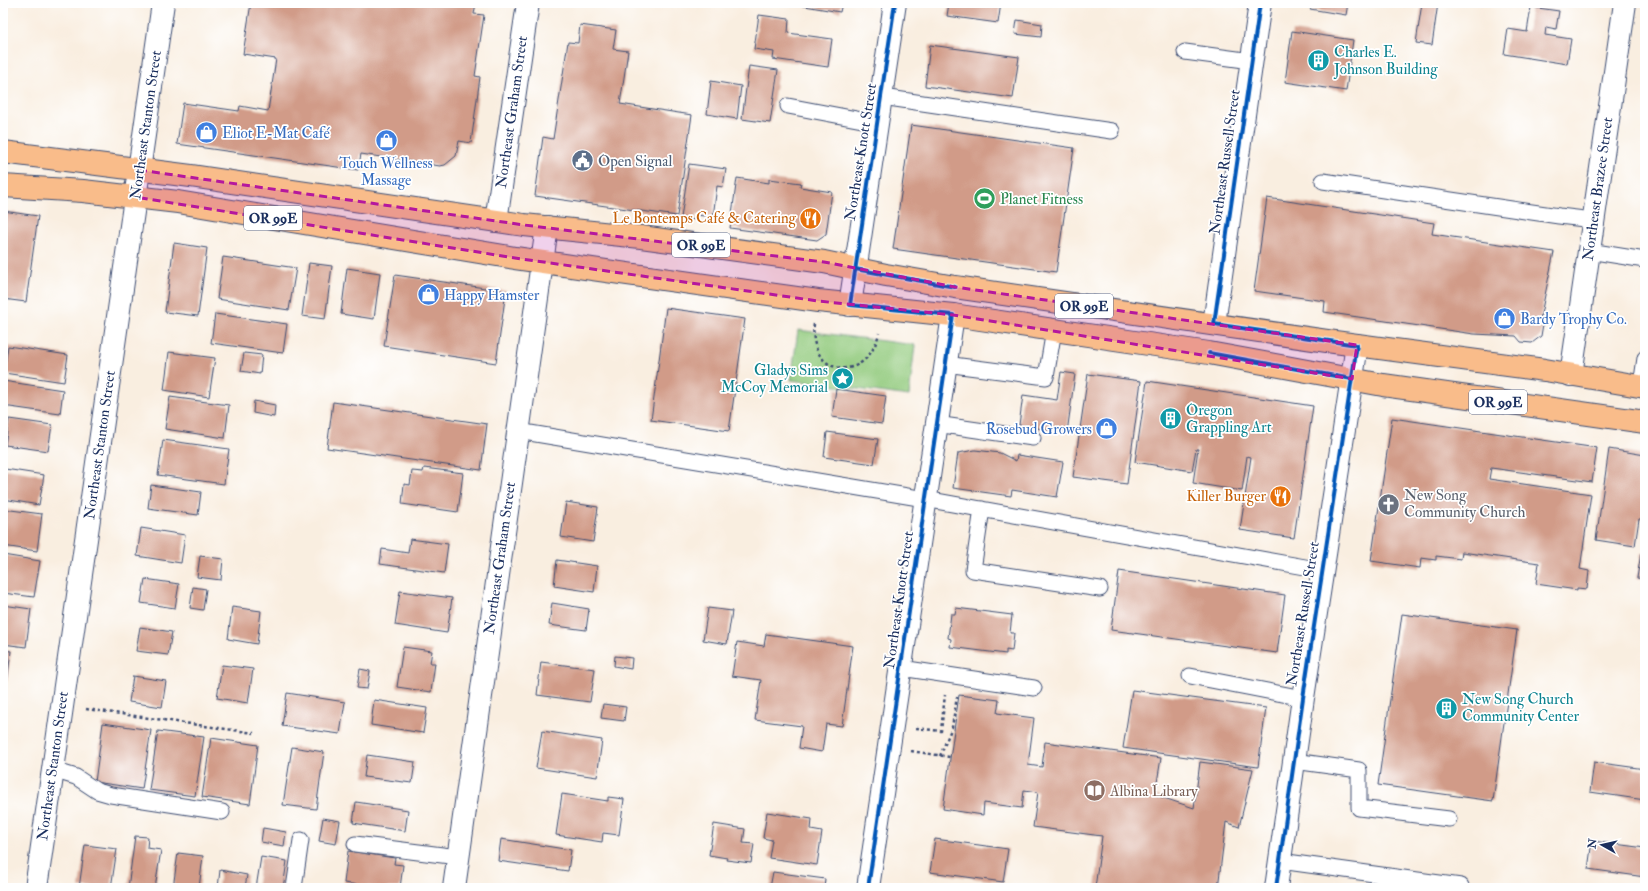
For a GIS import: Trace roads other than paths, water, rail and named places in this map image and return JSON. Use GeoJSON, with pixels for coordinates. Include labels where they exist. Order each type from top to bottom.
{"type":"FeatureCollection","features":[{"type":"Feature","properties":{"kind":"main road","name":"OR 99E"},"geometry":{"type":"LineString","coordinates":[[3,152],[496,221],[700,245],[824,262],[955,287],[1643,386]]}},
{"type":"Feature","properties":{"kind":"main road","name":"OR 99E"},"geometry":{"type":"LineString","coordinates":[[3,186],[83,191],[178,202],[436,246],[542,262],[850,305],[953,315],[1209,353],[1352,380],[1645,422]]}},
{"type":"Feature","properties":{"kind":"street","name":"Northeast Stanton Street"},"geometry":{"type":"LineString","coordinates":[[36,888],[164,3]]}},
{"type":"Feature","properties":{"kind":"street","name":"Northeast Graham Street"},"geometry":{"type":"LineString","coordinates":[[496,221],[528,3]]}},
{"type":"Feature","properties":{"kind":"street","name":"Northeast Knott Street"},"geometry":{"type":"LineString","coordinates":[[850,305],[896,3]]}},
{"type":"Feature","properties":{"kind":"street","name":"Northeast Russell Street"},"geometry":{"type":"LineString","coordinates":[[1214,324],[1260,3]]}},
{"type":"Feature","properties":{"kind":"street","name":"Northeast Brazee Street"},"geometry":{"type":"LineString","coordinates":[[1571,375],[1625,3]]}},
{"type":"Feature","properties":{"kind":"street","name":"Northeast Graham Street"},"geometry":{"type":"LineString","coordinates":[[454,888],[547,227]]}},
{"type":"Feature","properties":{"kind":"street","name":"Northeast Knott Street"},"geometry":{"type":"LineString","coordinates":[[868,888],[953,315]]}},
{"type":"Feature","properties":{"kind":"street","name":"Northeast Russell Street"},"geometry":{"type":"LineString","coordinates":[[1276,888],[1322,570],[1357,345]]}},
{"type":"Feature","properties":{"kind":"lane"},"geometry":{"type":"LineString","coordinates":[[1185,52],[1252,61]]}},
{"type":"Feature","properties":{"kind":"lane"},"geometry":{"type":"LineString","coordinates":[[882,97],[1112,131]]}},
{"type":"Feature","properties":{"kind":"lane"},"geometry":{"type":"LineString","coordinates":[[788,106],[878,123]]}},
{"type":"Feature","properties":{"kind":"lane"},"geometry":{"type":"LineString","coordinates":[[1323,181],[1593,220]]}},
{"type":"Feature","properties":{"kind":"lane"},"geometry":{"type":"LineString","coordinates":[[1589,250],[1645,260]]}},
{"type":"Feature","properties":{"kind":"lane"},"geometry":{"type":"LineString","coordinates":[[945,364],[1046,377],[1054,330]]}},
{"type":"Feature","properties":{"kind":"lane"},"geometry":{"type":"LineString","coordinates":[[1643,386],[1645,358]]}},
{"type":"Feature","properties":{"kind":"lane"},"geometry":{"type":"LineString","coordinates":[[936,424],[1033,438]]}},
{"type":"Feature","properties":{"kind":"lane"},"geometry":{"type":"LineString","coordinates":[[518,431],[925,499],[1322,570]]}},
{"type":"Feature","properties":{"kind":"lane"},"geometry":{"type":"LineString","coordinates":[[982,509],[973,570],[1100,590]]}},
{"type":"Feature","properties":{"kind":"lane"},"geometry":{"type":"LineString","coordinates":[[901,668],[1034,688]]}},
{"type":"Feature","properties":{"kind":"lane"},"geometry":{"type":"LineString","coordinates":[[1190,676],[1303,698]]}},
{"type":"Feature","properties":{"kind":"lane"},"geometry":{"type":"LineString","coordinates":[[1294,761],[1359,770],[1359,808],[1449,820]]}},
{"type":"Feature","properties":{"kind":"lane"},"geometry":{"type":"LineString","coordinates":[[53,770],[76,777],[97,791],[111,795],[222,812]]}},
{"type":"Feature","properties":{"kind":"lane"},"geometry":{"type":"LineString","coordinates":[[294,888],[301,840]]}},
{"type":"Feature","properties":{"kind":"lane"},"geometry":{"type":"LineString","coordinates":[[355,844],[458,857]]}},
{"type":"Feature","properties":{"kind":"lane"},"geometry":{"type":"LineString","coordinates":[[1280,860],[1461,886]]}},
{"type":"Feature","properties":{"kind":"place","name":"Charles E. Johnson Building"},"geometry":{"type":"Point","coordinates":[1319,61]}},
{"type":"Feature","properties":{"kind":"place","name":"Eliot E-Mat Café"},"geometry":{"type":"Point","coordinates":[207,133]}},
{"type":"Feature","properties":{"kind":"place","name":"Touch Wellness Massage"},"geometry":{"type":"Point","coordinates":[386,140]}},
{"type":"Feature","properties":{"kind":"place","name":"Open Signal"},"geometry":{"type":"Point","coordinates":[582,161]}},
{"type":"Feature","properties":{"kind":"place","name":"Planet Fitness"},"geometry":{"type":"Point","coordinates":[984,199]}},
{"type":"Feature","properties":{"kind":"place","name":"Le Bontemps Café & Catering"},"geometry":{"type":"Point","coordinates":[811,218]}},
{"type":"Feature","properties":{"kind":"place","name":"Happy Hamster"},"geometry":{"type":"Point","coordinates":[428,295]}},
{"type":"Feature","properties":{"kind":"place","name":"Bardy Trophy Co."},"geometry":{"type":"Point","coordinates":[1504,319]}},
{"type":"Feature","properties":{"kind":"place","name":"Gladys Sims McCoy Memorial"},"geometry":{"type":"Point","coordinates":[843,379]}},
{"type":"Feature","properties":{"kind":"place","name":"Oregon Grappling Art"},"geometry":{"type":"Point","coordinates":[1171,419]}},
{"type":"Feature","properties":{"kind":"place","name":"Rosebud Growers"},"geometry":{"type":"Point","coordinates":[1107,429]}},
{"type":"Feature","properties":{"kind":"place","name":"Killer Burger"},"geometry":{"type":"Point","coordinates":[1281,496]}},
{"type":"Feature","properties":{"kind":"place","name":"New Song Community Church"},"geometry":{"type":"Point","coordinates":[1389,504]}},
{"type":"Feature","properties":{"kind":"place","name":"New Song Church Community Center"},"geometry":{"type":"Point","coordinates":[1447,708]}},
{"type":"Feature","properties":{"kind":"place","name":"Albina Library"},"geometry":{"type":"Point","coordinates":[1094,791]}}]}
